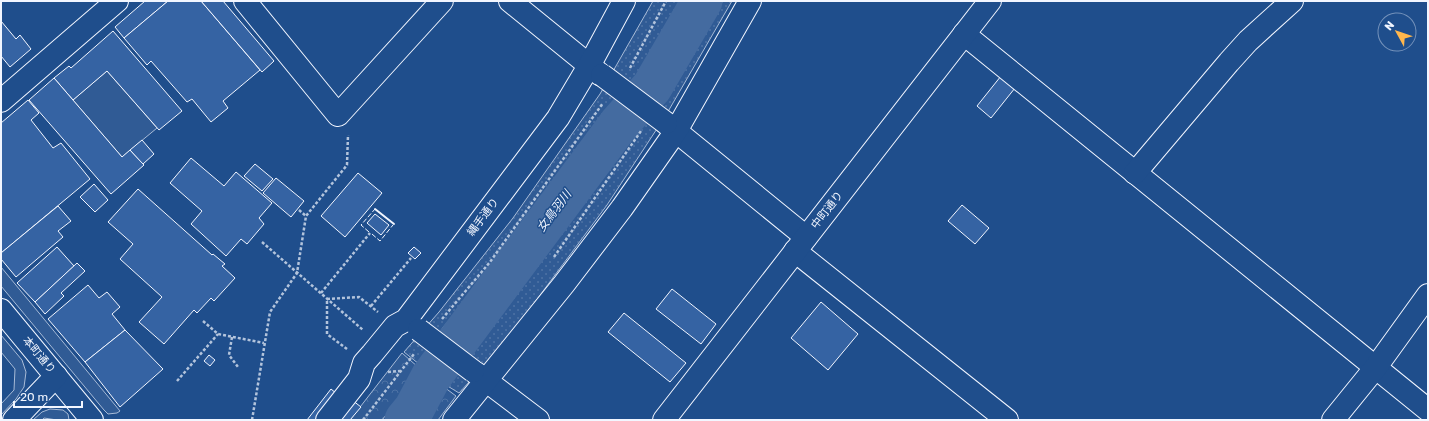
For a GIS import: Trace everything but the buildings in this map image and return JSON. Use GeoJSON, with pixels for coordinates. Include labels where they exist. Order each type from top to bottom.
{"type":"FeatureCollection","features":[{"type":"Feature","properties":{"kind":"street"},"geometry":{"type":"LineString","coordinates":[[1,101],[117,1]]}},
{"type":"Feature","properties":{"kind":"street"},"geometry":{"type":"LineString","coordinates":[[245,1],[338,115],[442,1]]}},
{"type":"Feature","properties":{"kind":"street"},"geometry":{"type":"LineString","coordinates":[[510,1],[595,71],[671,127],[800,244],[1007,420]]}},
{"type":"Feature","properties":{"kind":"street","name":"縄手通り"},"geometry":{"type":"LineString","coordinates":[[327,420],[359,379],[364,363],[380,344],[415,330],[558,118],[595,71],[624,1]]}},
{"type":"Feature","properties":{"kind":"street"},"geometry":{"type":"LineString","coordinates":[[454,420],[480,376],[564,284],[617,215],[750,1]]}},
{"type":"Feature","properties":{"kind":"street"},"geometry":{"type":"LineString","coordinates":[[1135,173],[1248,41],[1292,1]]}},
{"type":"Feature","properties":{"kind":"street","name":"中町通り"},"geometry":{"type":"LineString","coordinates":[[664,420],[964,34],[984,3]]}},
{"type":"Feature","properties":{"kind":"street"},"geometry":{"type":"LineString","coordinates":[[964,34],[1428,410]]}},
{"type":"Feature","properties":{"kind":"street"},"geometry":{"type":"LineString","coordinates":[[1333,420],[1376,367],[1428,295]]}},
{"type":"Feature","properties":{"kind":"street","name":"本町通り"},"geometry":{"type":"LineString","coordinates":[[1,310],[92,420]]}},
{"type":"Feature","properties":{"kind":"street"},"geometry":{"type":"LineString","coordinates":[[415,330],[480,376],[538,420]]}},
{"type":"Feature","properties":{"kind":"street"},"geometry":{"type":"LineString","coordinates":[[14,420],[56,376]]}},
{"type":"Feature","properties":{"kind":"path"},"geometry":{"type":"LineString","coordinates":[[628,70],[666,1]]}},
{"type":"Feature","properties":{"kind":"path"},"geometry":{"type":"LineString","coordinates":[[363,420],[400,371],[415,330],[490,262],[606,99]]}},
{"type":"Feature","properties":{"kind":"path"},"geometry":{"type":"LineString","coordinates":[[252,420],[270,312],[297,273],[306,216],[347,165],[348,132],[338,115]]}},
{"type":"Feature","properties":{"kind":"path"},"geometry":{"type":"LineString","coordinates":[[553,259],[643,129]]}},
{"type":"Feature","properties":{"kind":"path"},"geometry":{"type":"LineString","coordinates":[[299,210],[306,216]]}},
{"type":"Feature","properties":{"kind":"path"},"geometry":{"type":"LineString","coordinates":[[321,293],[370,233]]}},
{"type":"Feature","properties":{"kind":"path"},"geometry":{"type":"LineString","coordinates":[[262,242],[380,344]]}},
{"type":"Feature","properties":{"kind":"path"},"geometry":{"type":"LineString","coordinates":[[371,306],[411,258]]}},
{"type":"Feature","properties":{"kind":"path"},"geometry":{"type":"LineString","coordinates":[[327,299],[359,297],[371,306],[415,330]]}},
{"type":"Feature","properties":{"kind":"path"},"geometry":{"type":"LineString","coordinates":[[327,299],[327,334],[364,363]]}},
{"type":"Feature","properties":{"kind":"path"},"geometry":{"type":"LineString","coordinates":[[203,322],[218,334],[264,344]]}},
{"type":"Feature","properties":{"kind":"path"},"geometry":{"type":"LineString","coordinates":[[177,380],[218,334]]}},
{"type":"Feature","properties":{"kind":"path"},"geometry":{"type":"LineString","coordinates":[[232,337],[229,356],[238,367]]}},
{"type":"Feature","properties":{"kind":"path"},"geometry":{"type":"LineString","coordinates":[[386,372],[400,371]]}},
{"type":"Feature","properties":{"kind":"green space"},"geometry":{"type":"Polygon","coordinates":[[[653,1],[692,1],[635,86],[614,106],[498,268],[444,326],[419,364],[404,352],[439,312],[513,218],[600,94],[653,1]]]}},
{"type":"Feature","properties":{"kind":"green space"},"geometry":{"type":"Polygon","coordinates":[[[710,1],[732,1],[666,115],[607,205],[503,345],[459,393],[441,382],[461,347],[623,127],[653,93],[710,1]]]}},
{"type":"Feature","properties":{"kind":"green space"},"geometry":{"type":"Polygon","coordinates":[[[402,353],[418,367],[410,386],[382,420],[350,420],[402,353]]]}},
{"type":"Feature","properties":{"kind":"green space"},"geometry":{"type":"Polygon","coordinates":[[[440,384],[456,396],[438,420],[418,420],[440,384]]]}},
{"type":"Feature","properties":{"kind":"shaded area"},"geometry":{"type":"Polygon","coordinates":[[[107,71],[157,128],[122,157],[73,100],[107,71]]]}},
{"type":"Feature","properties":{"kind":"shaded area"},"geometry":{"type":"Polygon","coordinates":[[[1,267],[120,411],[117,413],[108,414],[104,410],[1,286],[1,267]]]}},
{"type":"Feature","properties":{"kind":"shaded area"},"geometry":{"type":"Polygon","coordinates":[[[1,335],[22,360],[26,372],[24,387],[16,399],[1,415],[1,404],[14,390],[15,369],[1,352],[1,335]]]}},
{"type":"Feature","properties":{"kind":"shaded area"},"geometry":{"type":"Polygon","coordinates":[[[50,409],[63,410],[68,414],[69,420],[44,418],[42,420],[33,420],[42,412],[50,409]]]}},
{"type":"Feature","properties":{"kind":"waterway","name":"女鳥羽川"},"geometry":{"type":"LineString","coordinates":[[405,420],[414,409],[431,377],[619,124],[652,87],[702,1]]}},
{"type":"Feature","properties":{"kind":"fence"},"geometry":{"type":"LineString","coordinates":[[369,232],[361,225],[375,209]]}},
{"type":"Feature","properties":{"kind":"fence"},"geometry":{"type":"LineString","coordinates":[[372,234],[380,241],[393,225]]}},
{"type":"Feature","properties":{"kind":"wall"},"geometry":{"type":"LineString","coordinates":[[375,209],[394,224]]}}]}
